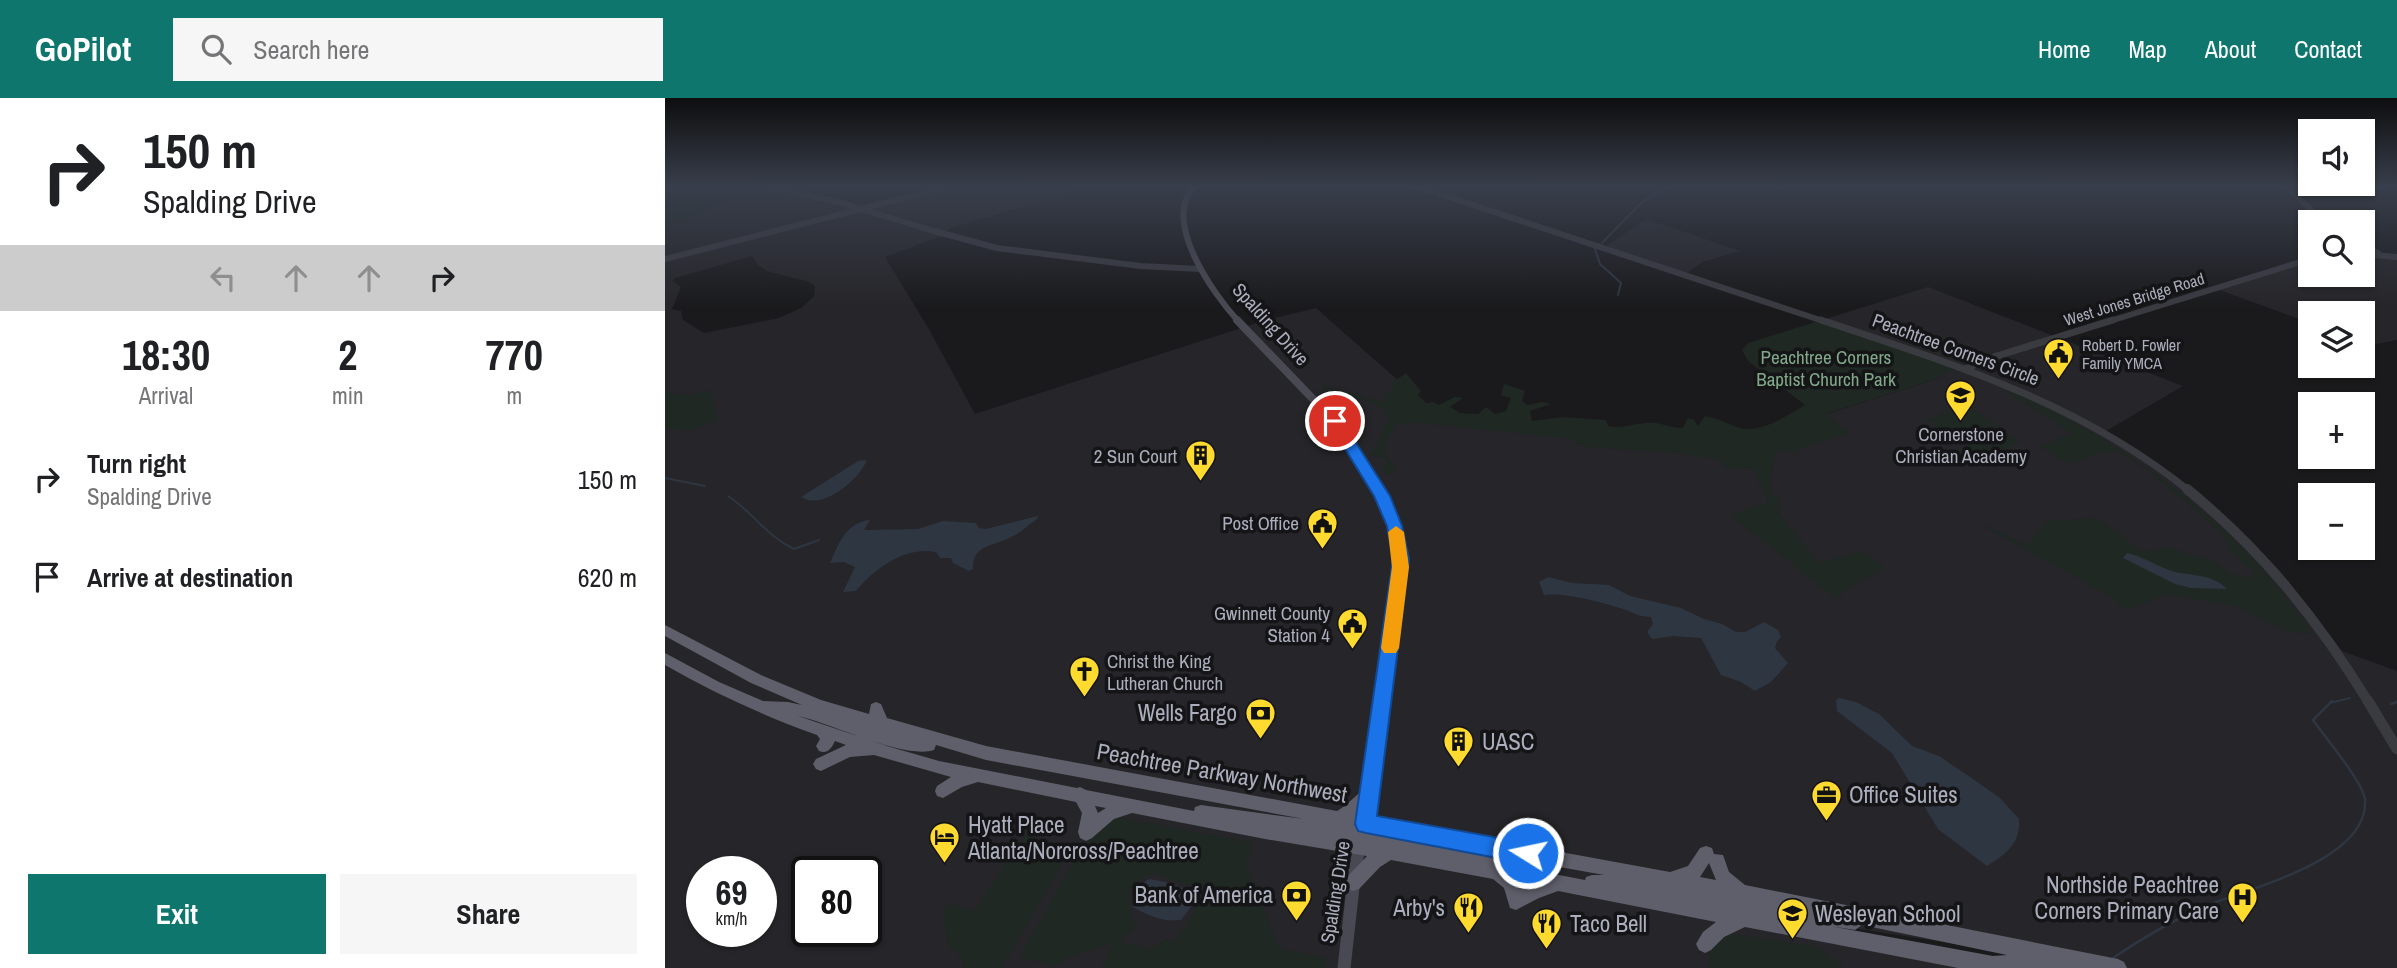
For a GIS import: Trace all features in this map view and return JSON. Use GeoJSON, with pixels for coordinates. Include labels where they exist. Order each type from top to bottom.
{"type":"FeatureCollection","features":[{"type":"Feature","properties":{"kind":"highway","name":"Peachtree Parkway Northwest"},"geometry":{"type":"LineString","coordinates":[[665,630],[782,690],[837,712],[949,744],[1060,768],[1336,819],[1392,852],[1998,966],[2027,963],[2063,968]]}},
{"type":"Feature","properties":{"kind":"highway"},"geometry":{"type":"LineString","coordinates":[[665,658],[714,686],[763,706],[824,739],[939,768],[945,777],[943,791],[958,781],[978,777]]}},
{"type":"Feature","properties":{"kind":"highway"},"geometry":{"type":"LineString","coordinates":[[763,706],[806,710],[910,743],[949,744]]}},
{"type":"Feature","properties":{"kind":"highway"},"geometry":{"type":"LineString","coordinates":[[876,708],[877,716],[883,725]]}},
{"type":"Feature","properties":{"kind":"highway"},"geometry":{"type":"LineString","coordinates":[[821,764],[852,750],[887,753]]}},
{"type":"Feature","properties":{"kind":"highway","name":"Peachtree Parkway Northwest"},"geometry":{"type":"LineString","coordinates":[[978,777],[1165,812],[1363,836]]}},
{"type":"Feature","properties":{"kind":"highway"},"geometry":{"type":"LineString","coordinates":[[1336,819],[1352,811],[1371,793]]}},
{"type":"Feature","properties":{"kind":"highway"},"geometry":{"type":"LineString","coordinates":[[1080,794],[1087,802],[1090,812],[1086,833],[1109,814],[1137,806]]}},
{"type":"Feature","properties":{"kind":"highway"},"geometry":{"type":"LineString","coordinates":[[1363,836],[1503,858],[1533,861],[1553,858],[1883,920],[2118,968]]}},
{"type":"Feature","properties":{"kind":"highway"},"geometry":{"type":"LineString","coordinates":[[1353,883],[1374,861],[1392,852]]}},
{"type":"Feature","properties":{"kind":"highway"},"geometry":{"type":"LineString","coordinates":[[1670,880],[1694,872],[1711,857],[1727,882],[1744,894]]}},
{"type":"Feature","properties":{"kind":"highway"},"geometry":{"type":"LineString","coordinates":[[1498,872],[1511,883],[1516,902],[1534,891],[1566,884],[1633,885],[1836,919],[1883,920]]}},
{"type":"Feature","properties":{"kind":"highway"},"geometry":{"type":"LineString","coordinates":[[1705,944],[1727,924],[1747,918]]}},
{"type":"Feature","properties":{"kind":"main road","name":"Spalding Drive"},"geometry":{"type":"LineString","coordinates":[[1185,227],[1200,269],[1244,327],[1339,426],[1378,488],[1395,526],[1401,567],[1371,793],[1353,883],[1344,968]]}},
{"type":"Feature","properties":{"kind":"street"},"geometry":{"type":"LineString","coordinates":[[665,259],[793,227]]}},
{"type":"Feature","properties":{"kind":"street"},"geometry":{"type":"LineString","coordinates":[[921,227],[997,248],[1141,266],[1200,269]]}},
{"type":"Feature","properties":{"kind":"street","name":"Peachtree Corners Circle"},"geometry":{"type":"LineString","coordinates":[[1538,227],[1966,369],[2039,398],[2105,432],[2157,467],[2215,514],[2287,584],[2341,658],[2397,749]]}},
{"type":"Feature","properties":{"kind":"street"},"geometry":{"type":"LineString","coordinates":[[2375,252],[2379,254]]}},
{"type":"Feature","properties":{"kind":"street"},"geometry":{"type":"LineString","coordinates":[[2375,254],[2397,257]]}},
{"type":"Feature","properties":{"kind":"street","name":"West Jones Bridge Road"},"geometry":{"type":"LineString","coordinates":[[1966,369],[1984,360],[2298,263]]}},
{"type":"Feature","properties":{"kind":"shaded area"},"geometry":{"type":"Polygon","coordinates":[[[665,227],[955,227],[944,235],[885,257],[930,331],[975,414],[1266,320],[1316,308],[1435,413],[1512,424],[1749,439],[1939,378],[1822,320],[1928,287],[2183,386],[2106,431],[2198,491],[2281,572],[2342,651],[2397,671],[2397,968],[2069,968],[2020,954],[1738,910],[2004,968],[665,968],[665,227]],[[752,256],[675,278],[673,281],[681,287],[672,309],[681,311],[683,320],[704,333],[779,318],[801,308],[814,296],[815,286],[809,282],[767,271],[757,264],[752,256]]]}},
{"type":"Feature","properties":{"kind":"shaded area"},"geometry":{"type":"Polygon","coordinates":[[[1635,227],[1669,227],[1740,251],[1702,262],[1686,274],[1603,248],[1635,227]]]}},
{"type":"Feature","properties":{"kind":"shaded area"},"geometry":{"type":"Polygon","coordinates":[[[2375,255],[2397,257],[2397,340],[2375,344],[2375,301],[2298,301],[2298,319],[2217,289],[2298,264],[2298,287],[2375,287],[2375,255]]]}},
{"type":"Feature","properties":{"kind":"green space","name":"Peachtree Corners Baptist Church Park"},"geometry":{"type":"Polygon","coordinates":[[[1822,320],[1954,368],[1939,378],[1826,414],[1850,433],[1797,449],[1797,454],[1782,449],[1775,454],[1770,483],[1772,494],[1782,501],[1776,510],[1819,563],[1863,551],[1885,568],[1849,588],[1837,599],[1732,517],[1744,509],[1768,503],[1765,487],[1759,486],[1755,469],[1727,468],[1716,458],[1691,454],[1589,447],[1576,444],[1575,439],[1409,422],[1407,425],[1397,423],[1384,444],[1386,446],[1383,449],[1397,473],[1386,474],[1382,464],[1387,464],[1385,458],[1369,455],[1378,444],[1385,424],[1389,423],[1385,411],[1373,403],[1357,398],[1326,399],[1322,393],[1326,391],[1320,385],[1384,402],[1387,400],[1383,398],[1394,388],[1393,382],[1406,373],[1421,391],[1418,395],[1426,403],[1439,405],[1455,397],[1463,398],[1450,407],[1460,413],[1478,414],[1486,407],[1495,414],[1506,411],[1511,398],[1501,395],[1504,384],[1525,391],[1522,401],[1528,405],[1543,402],[1551,404],[1530,411],[1532,421],[1563,417],[1606,420],[1608,426],[1615,427],[1654,423],[1683,428],[1688,418],[1694,420],[1698,426],[1705,416],[1745,429],[1754,428],[1781,419],[1805,405],[1748,361],[1742,350],[1748,343],[1822,320]]]}},
{"type":"Feature","properties":{"kind":"green space"},"geometry":{"type":"Polygon","coordinates":[[[711,390],[718,420],[688,431],[665,427],[665,393],[692,395],[711,390]]]}},
{"type":"Feature","properties":{"kind":"green space"},"geometry":{"type":"Polygon","coordinates":[[[2003,390],[2037,402],[2069,419],[2122,451],[2184,495],[2240,546],[2266,574],[2313,634],[2289,632],[2236,606],[2166,594],[2134,608],[2123,608],[2112,597],[1985,527],[1986,525],[2027,546],[2048,521],[2098,518],[2143,552],[2173,547],[2186,554],[2212,559],[2230,574],[2253,578],[2254,573],[2228,548],[2224,536],[2171,489],[2126,456],[2111,451],[2069,464],[2041,447],[2072,433],[2003,390]]]}},
{"type":"Feature","properties":{"kind":"green space"},"geometry":{"type":"Polygon","coordinates":[[[1966,404],[2021,442],[2010,445],[2006,451],[1998,450],[1984,456],[1982,460],[1976,453],[1926,419],[1941,417],[1939,414],[1954,408],[1957,411],[1965,408],[1963,405],[1966,404]]]}},
{"type":"Feature","properties":{"kind":"green space"},"geometry":{"type":"Polygon","coordinates":[[[1118,817],[1253,843],[1246,866],[1279,948],[1326,958],[1325,968],[1170,968],[1169,965],[1167,968],[1101,968],[1114,943],[1071,956],[1054,966],[1020,957],[1086,840],[1099,824],[1118,817]],[[1153,873],[1143,878],[1131,890],[1128,900],[1135,928],[1119,942],[1151,949],[1169,938],[1173,944],[1194,910],[1197,895],[1195,887],[1153,873]]]}},
{"type":"Feature","properties":{"kind":"green space"},"geometry":{"type":"Polygon","coordinates":[[[1025,835],[1072,847],[1002,968],[964,968],[961,957],[948,945],[943,911],[948,904],[975,910],[1025,835]]]}},
{"type":"Feature","properties":{"kind":"green space"},"geometry":{"type":"Polygon","coordinates":[[[1725,933],[1819,947],[1831,958],[1839,960],[1843,968],[1708,968],[1708,950],[1725,933]]]}},
{"type":"Feature","properties":{"kind":"water"},"geometry":{"type":"Polygon","coordinates":[[[867,460],[848,484],[829,497],[810,500],[801,497],[858,461],[867,460]]]}},
{"type":"Feature","properties":{"kind":"water"},"geometry":{"type":"Polygon","coordinates":[[[1038,516],[1006,540],[980,550],[976,554],[973,569],[969,571],[953,563],[951,558],[940,558],[936,552],[913,552],[881,567],[856,591],[843,592],[855,567],[844,562],[830,563],[849,530],[870,520],[864,530],[918,529],[943,521],[976,523],[979,528],[986,529],[1038,516]]]}},
{"type":"Feature","properties":{"kind":"water"},"geometry":{"type":"Polygon","coordinates":[[[2127,553],[2169,570],[2206,577],[2227,589],[2191,588],[2175,584],[2123,558],[2127,553]]]}},
{"type":"Feature","properties":{"kind":"water"},"geometry":{"type":"Polygon","coordinates":[[[1548,577],[1572,583],[1609,585],[1630,596],[1681,608],[1736,632],[1745,632],[1764,622],[1778,630],[1781,637],[1775,648],[1788,663],[1771,682],[1755,691],[1741,682],[1721,675],[1701,638],[1673,636],[1652,639],[1647,632],[1653,624],[1651,617],[1582,598],[1544,595],[1539,582],[1548,577]]]}},
{"type":"Feature","properties":{"kind":"water"},"geometry":{"type":"Polygon","coordinates":[[[1839,698],[1856,702],[1879,714],[1912,746],[1939,756],[2000,798],[2019,819],[2018,835],[2011,847],[1987,866],[1938,829],[1892,753],[1837,711],[1836,700],[1839,698]]]}},
{"type":"Feature","properties":{"kind":"water"},"geometry":{"type":"Polygon","coordinates":[[[1149,879],[1171,883],[1194,893],[1191,907],[1181,920],[1156,918],[1133,907],[1132,898],[1139,886],[1149,879]]]}},
{"type":"Feature","properties":{"kind":"waterway"},"geometry":{"type":"LineString","coordinates":[[1602,243],[1618,227]]}},
{"type":"Feature","properties":{"kind":"waterway"},"geometry":{"type":"LineString","coordinates":[[1595,249],[1600,264],[1621,283],[1618,295]]}},
{"type":"Feature","properties":{"kind":"waterway"},"geometry":{"type":"LineString","coordinates":[[665,478],[705,486]]}},
{"type":"Feature","properties":{"kind":"waterway"},"geometry":{"type":"LineString","coordinates":[[728,496],[775,537],[794,549],[819,540]]}},
{"type":"Feature","properties":{"kind":"waterway"},"geometry":{"type":"LineString","coordinates":[[2330,703],[2350,698]]}},
{"type":"Feature","properties":{"kind":"waterway"},"geometry":{"type":"LineString","coordinates":[[2391,704],[2397,702]]}},
{"type":"Feature","properties":{"kind":"waterway"},"geometry":{"type":"LineString","coordinates":[[2113,958],[2189,913],[2301,870],[2347,840],[2361,822],[2365,800],[2351,771],[2313,720],[2330,703]]}},
{"type":"Feature","properties":{"kind":"slow traffic"},"geometry":{"type":"LineString","coordinates":[[1390,648],[1401,567],[1396,532]]}},
{"type":"Feature","properties":{"kind":"place","name":"Robert D. Fowler Family YMCA"},"geometry":{"type":"Point","coordinates":[2059,381]}},
{"type":"Feature","properties":{"kind":"place","name":"Cornerstone Christian Academy"},"geometry":{"type":"Point","coordinates":[1961,422]}},
{"type":"Feature","properties":{"kind":"place","name":"2 Sun Court"},"geometry":{"type":"Point","coordinates":[1200,483]}},
{"type":"Feature","properties":{"kind":"place","name":"Post Office"},"geometry":{"type":"Point","coordinates":[1322,550]}},
{"type":"Feature","properties":{"kind":"place","name":"Gwinnett County Station 4"},"geometry":{"type":"Point","coordinates":[1353,651]}},
{"type":"Feature","properties":{"kind":"place","name":"Christ the King Lutheran Church"},"geometry":{"type":"Point","coordinates":[1084,699]}},
{"type":"Feature","properties":{"kind":"place","name":"Wells Fargo"},"geometry":{"type":"Point","coordinates":[1260,740]}},
{"type":"Feature","properties":{"kind":"place","name":"UASC"},"geometry":{"type":"Point","coordinates":[1459,769]}},
{"type":"Feature","properties":{"kind":"place","name":"Office Suites"},"geometry":{"type":"Point","coordinates":[1826,822]}},
{"type":"Feature","properties":{"kind":"place","name":"Hyatt Place Atlanta/Norcross/Peachtree"},"geometry":{"type":"Point","coordinates":[945,865]}},
{"type":"Feature","properties":{"kind":"place","name":"Bank of America"},"geometry":{"type":"Point","coordinates":[1296,922]}},
{"type":"Feature","properties":{"kind":"place","name":"Northside Peachtree Corners Primary Care"},"geometry":{"type":"Point","coordinates":[2242,925]}},
{"type":"Feature","properties":{"kind":"place","name":"Arby's"},"geometry":{"type":"Point","coordinates":[1468,935]}},
{"type":"Feature","properties":{"kind":"place","name":"Wesleyan School"},"geometry":{"type":"Point","coordinates":[1792,941]}},
{"type":"Feature","properties":{"kind":"place","name":"Taco Bell"},"geometry":{"type":"Point","coordinates":[1547,951]}},
{"type":"Feature","properties":{"kind":"route"},"geometry":{"type":"LineString","coordinates":[[1335,421],[1382,496],[1395,526],[1401,559],[1366,824],[1528,853]]}}]}
